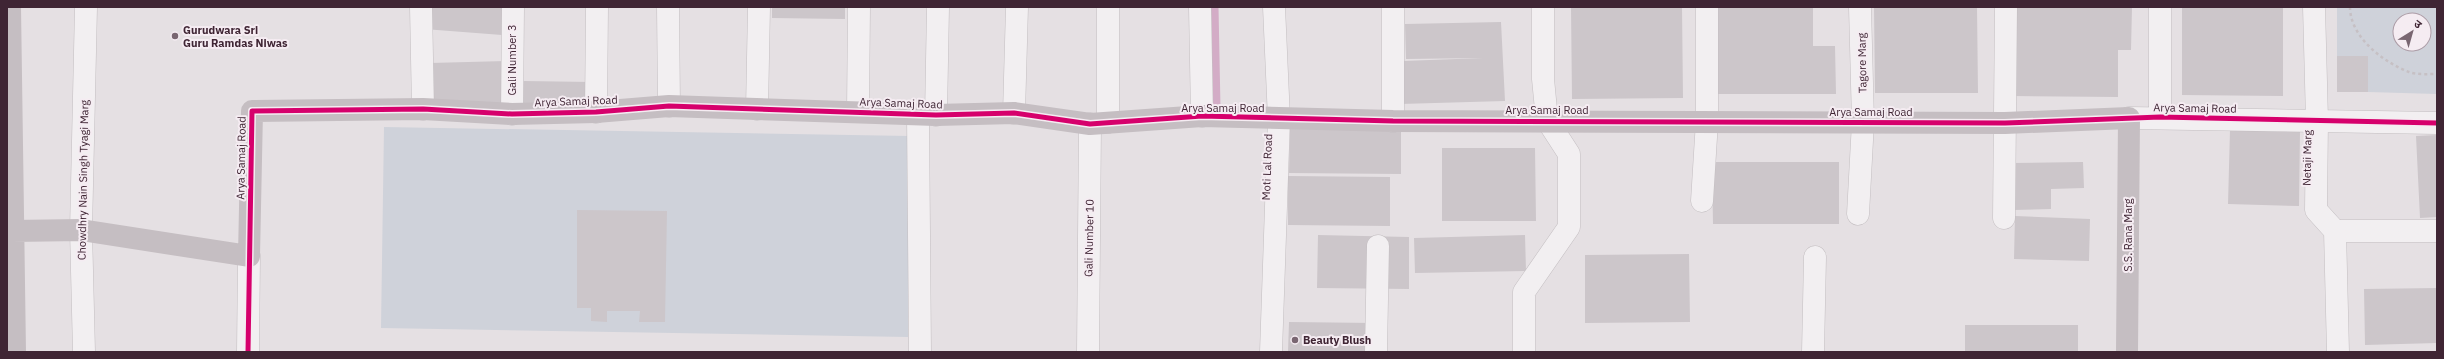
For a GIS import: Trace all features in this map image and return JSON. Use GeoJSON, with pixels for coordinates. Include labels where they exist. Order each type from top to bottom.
{"type":"FeatureCollection","features":[{"type":"Feature","properties":{"kind":"street"},"geometry":{"type":"LineString","coordinates":[[10,7],[12,231],[15,352]]}},
{"type":"Feature","properties":{"kind":"street","name":"Chowdhry Nain Singh Tyagi Marg"},"geometry":{"type":"LineString","coordinates":[[84,352],[81,230],[86,7]]}},
{"type":"Feature","properties":{"kind":"street"},"geometry":{"type":"LineString","coordinates":[[421,7],[423,109]]}},
{"type":"Feature","properties":{"kind":"street","name":"Gali Number 3"},"geometry":{"type":"LineString","coordinates":[[512,114],[513,7]]}},
{"type":"Feature","properties":{"kind":"street"},"geometry":{"type":"LineString","coordinates":[[596,112],[597,7]]}},
{"type":"Feature","properties":{"kind":"street"},"geometry":{"type":"LineString","coordinates":[[668,7],[668,106]]}},
{"type":"Feature","properties":{"kind":"street"},"geometry":{"type":"LineString","coordinates":[[757,109],[759,7]]}},
{"type":"Feature","properties":{"kind":"street"},"geometry":{"type":"LineString","coordinates":[[858,111],[859,7]]}},
{"type":"Feature","properties":{"kind":"street"},"geometry":{"type":"LineString","coordinates":[[920,352],[927,115],[938,7]]}},
{"type":"Feature","properties":{"kind":"street"},"geometry":{"type":"LineString","coordinates":[[1014,113],[1017,7]]}},
{"type":"Feature","properties":{"kind":"street","name":"Gali Number 10"},"geometry":{"type":"LineString","coordinates":[[1088,352],[1099,123],[1108,7]]}},
{"type":"Feature","properties":{"kind":"street"},"geometry":{"type":"LineString","coordinates":[[1200,7],[1202,116]]}},
{"type":"Feature","properties":{"kind":"street","name":"Moti Lal Road"},"geometry":{"type":"LineString","coordinates":[[1271,352],[1279,119],[1274,7]]}},
{"type":"Feature","properties":{"kind":"street"},"geometry":{"type":"LineString","coordinates":[[1393,7],[1393,121]]}},
{"type":"Feature","properties":{"kind":"street"},"geometry":{"type":"LineString","coordinates":[[1524,352],[1524,292],[1569,227],[1569,154],[1547,120],[1543,79],[1543,7]]}},
{"type":"Feature","properties":{"kind":"street"},"geometry":{"type":"LineString","coordinates":[[1702,201],[1707,121],[1707,7]]}},
{"type":"Feature","properties":{"kind":"street","name":"Tagore Marg"},"geometry":{"type":"LineString","coordinates":[[1858,214],[1863,122],[1860,7]]}},
{"type":"Feature","properties":{"kind":"street"},"geometry":{"type":"LineString","coordinates":[[2004,218],[2006,7]]}},
{"type":"Feature","properties":{"kind":"street"},"geometry":{"type":"LineString","coordinates":[[2160,7],[2160,117]]}},
{"type":"Feature","properties":{"kind":"street","name":"Netaji Marg"},"geometry":{"type":"LineString","coordinates":[[2314,7],[2317,120],[2316,210],[2335,231]]}},
{"type":"Feature","properties":{"kind":"street","name":"Arya Samaj Road"},"geometry":{"type":"LineString","coordinates":[[248,352],[252,111],[423,109],[512,114],[596,112],[668,106],[858,111],[927,115],[1014,113],[1099,123],[1202,116],[1393,121],[1547,120],[2005,123],[2160,117],[2437,123]]}},
{"type":"Feature","properties":{"kind":"street","name":"S.S. Rana Marg"},"geometry":{"type":"LineString","coordinates":[[2127,352],[2129,118]]}},
{"type":"Feature","properties":{"kind":"street"},"geometry":{"type":"LineString","coordinates":[[12,231],[81,230],[249,256]]}},
{"type":"Feature","properties":{"kind":"street"},"geometry":{"type":"LineString","coordinates":[[2338,352],[2335,231],[2437,230]]}},
{"type":"Feature","properties":{"kind":"street"},"geometry":{"type":"LineString","coordinates":[[1376,352],[1378,246]]}},
{"type":"Feature","properties":{"kind":"street"},"geometry":{"type":"LineString","coordinates":[[1813,352],[1815,258]]}},
{"type":"Feature","properties":{"kind":"path"},"geometry":{"type":"LineString","coordinates":[[2350,7],[2350,18],[2355,30],[2376,52],[2410,73],[2437,74]]}},
{"type":"Feature","properties":{"kind":"shaded area"},"geometry":{"type":"Polygon","coordinates":[[[2337,7],[2437,7],[2437,94],[2368,92],[2368,56],[2337,56],[2337,7]]]}},
{"type":"Feature","properties":{"kind":"shaded area"},"geometry":{"type":"Polygon","coordinates":[[[384,127],[910,136],[908,337],[381,328],[384,127]]]}},
{"type":"Feature","properties":{"kind":"building"},"geometry":{"type":"Polygon","coordinates":[[[426,7],[504,7],[502,35],[424,29],[426,7]]]}},
{"type":"Feature","properties":{"kind":"building"},"geometry":{"type":"Polygon","coordinates":[[[772,7],[845,7],[845,19],[772,18],[772,7]]]}},
{"type":"Feature","properties":{"kind":"building"},"geometry":{"type":"Polygon","coordinates":[[[1571,7],[1682,7],[1683,98],[1572,99],[1571,7]]]}},
{"type":"Feature","properties":{"kind":"building"},"geometry":{"type":"Polygon","coordinates":[[[1715,7],[1813,7],[1813,46],[1835,46],[1836,94],[1715,94],[1715,7]]]}},
{"type":"Feature","properties":{"kind":"building"},"geometry":{"type":"Polygon","coordinates":[[[1874,7],[1977,7],[1978,93],[1875,93],[1874,7]]]}},
{"type":"Feature","properties":{"kind":"building"},"geometry":{"type":"Polygon","coordinates":[[[2015,7],[2132,7],[2131,50],[2118,50],[2118,97],[2013,96],[2015,7]]]}},
{"type":"Feature","properties":{"kind":"building"},"geometry":{"type":"Polygon","coordinates":[[[2182,7],[2283,7],[2283,96],[2182,95],[2182,7]]]}},
{"type":"Feature","properties":{"kind":"building"},"geometry":{"type":"Polygon","coordinates":[[[1501,22],[1505,101],[1400,104],[1403,61],[1483,58],[1406,59],[1405,24],[1501,22]]]}},
{"type":"Feature","properties":{"kind":"building"},"geometry":{"type":"Polygon","coordinates":[[[2337,56],[2368,56],[2368,92],[2337,92],[2337,56]]]}},
{"type":"Feature","properties":{"kind":"building"},"geometry":{"type":"Polygon","coordinates":[[[506,61],[508,106],[432,108],[430,63],[506,61]]]}},
{"type":"Feature","properties":{"kind":"building"},"geometry":{"type":"Polygon","coordinates":[[[523,81],[592,82],[592,104],[522,104],[523,81]]]}},
{"type":"Feature","properties":{"kind":"building"},"geometry":{"type":"Polygon","coordinates":[[[1290,127],[1401,129],[1401,174],[1289,173],[1290,127]]]}},
{"type":"Feature","properties":{"kind":"building"},"geometry":{"type":"Polygon","coordinates":[[[2230,130],[2300,132],[2299,206],[2228,204],[2230,130]]]}},
{"type":"Feature","properties":{"kind":"building"},"geometry":{"type":"Polygon","coordinates":[[[2437,135],[2437,217],[2420,218],[2416,136],[2437,135]]]}},
{"type":"Feature","properties":{"kind":"building"},"geometry":{"type":"Polygon","coordinates":[[[1442,148],[1535,148],[1536,221],[1442,221],[1442,148]]]}},
{"type":"Feature","properties":{"kind":"building"},"geometry":{"type":"Polygon","coordinates":[[[1712,162],[1839,162],[1839,224],[1713,224],[1712,162]]]}},
{"type":"Feature","properties":{"kind":"building"},"geometry":{"type":"Polygon","coordinates":[[[2083,162],[2084,188],[2051,189],[2051,209],[2013,210],[2012,163],[2083,162]]]}},
{"type":"Feature","properties":{"kind":"building"},"geometry":{"type":"Polygon","coordinates":[[[1288,176],[1390,177],[1390,226],[1288,225],[1288,176]]]}},
{"type":"Feature","properties":{"kind":"building"},"geometry":{"type":"Polygon","coordinates":[[[577,210],[667,211],[665,322],[639,322],[640,311],[607,311],[607,322],[591,321],[591,308],[577,308],[577,210]]]}},
{"type":"Feature","properties":{"kind":"building"},"geometry":{"type":"Polygon","coordinates":[[[2015,216],[2090,219],[2089,261],[2014,259],[2015,216]]]}},
{"type":"Feature","properties":{"kind":"building"},"geometry":{"type":"Polygon","coordinates":[[[1318,235],[1409,237],[1409,289],[1317,288],[1318,235]]]}},
{"type":"Feature","properties":{"kind":"building"},"geometry":{"type":"Polygon","coordinates":[[[1525,235],[1526,271],[1415,273],[1414,238],[1525,235]]]}},
{"type":"Feature","properties":{"kind":"building"},"geometry":{"type":"Polygon","coordinates":[[[1689,254],[1690,322],[1585,323],[1585,255],[1689,254]]]}},
{"type":"Feature","properties":{"kind":"building"},"geometry":{"type":"Polygon","coordinates":[[[2437,288],[2437,343],[2365,345],[2364,289],[2437,288]]]}},
{"type":"Feature","properties":{"kind":"building"},"geometry":{"type":"Polygon","coordinates":[[[1289,322],[1375,323],[1375,352],[1288,352],[1289,322]]]}},
{"type":"Feature","properties":{"kind":"building"},"geometry":{"type":"Polygon","coordinates":[[[1965,325],[2078,325],[2078,352],[1965,352],[1965,325]]]}},
{"type":"Feature","properties":{"kind":"waterway"},"geometry":{"type":"LineString","coordinates":[[1213,7],[1215,108]]}},
{"type":"Feature","properties":{"kind":"cycle path"},"geometry":{"type":"LineString","coordinates":[[248,352],[252,111],[423,109],[512,114],[596,112],[669,106],[936,115],[1014,113],[1090,124],[1202,116],[1393,121],[2005,123],[2160,117],[2437,123]]}},
{"type":"Feature","properties":{"kind":"place","name":"Gurudwara Sri Guru Ramdas Niwas"},"geometry":{"type":"Point","coordinates":[175,36]}},
{"type":"Feature","properties":{"kind":"place","name":"Beauty Blush"},"geometry":{"type":"Point","coordinates":[1295,340]}}]}
